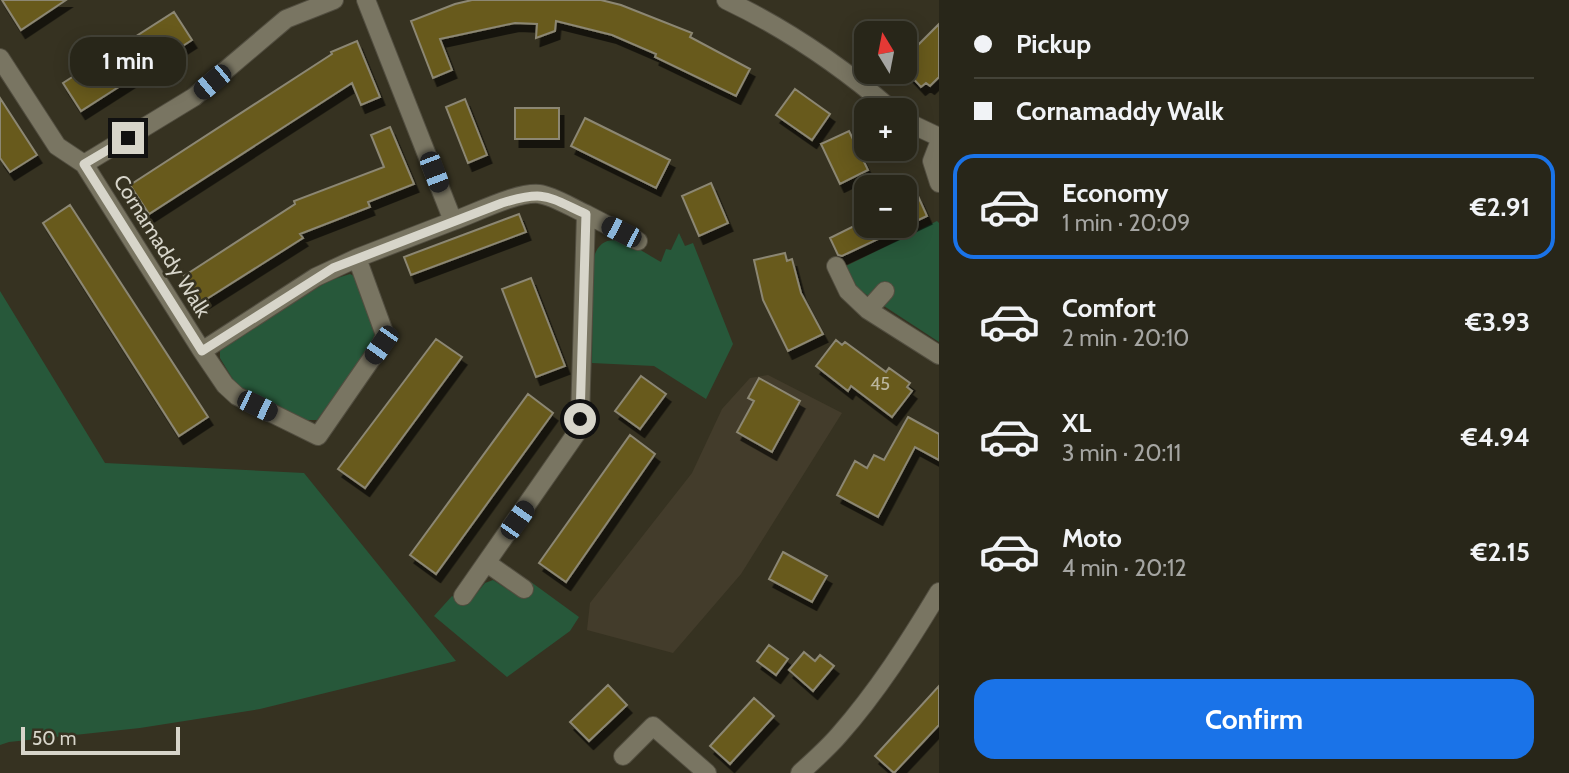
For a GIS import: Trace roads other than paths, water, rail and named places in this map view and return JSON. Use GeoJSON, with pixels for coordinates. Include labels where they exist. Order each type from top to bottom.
{"type":"FeatureCollection","features":[{"type":"Feature","properties":{"kind":"street","name":"Cornamaddy Walk"},"geometry":{"type":"LineString","coordinates":[[84,164],[194,97],[286,19],[334,0]]}},
{"type":"Feature","properties":{"kind":"street"},"geometry":{"type":"LineString","coordinates":[[366,0],[453,221]]}},
{"type":"Feature","properties":{"kind":"street"},"geometry":{"type":"LineString","coordinates":[[726,0],[805,44],[878,98]]}},
{"type":"Feature","properties":{"kind":"street","name":"Cornamaddy Walk"},"geometry":{"type":"LineString","coordinates":[[0,58],[57,146],[84,164],[225,385],[237,396],[313,443],[381,345],[385,335],[357,258]]}},
{"type":"Feature","properties":{"kind":"street"},"geometry":{"type":"LineString","coordinates":[[917,127],[939,137]]}},
{"type":"Feature","properties":{"kind":"street"},"geometry":{"type":"LineString","coordinates":[[939,143],[932,161],[939,183]]}},
{"type":"Feature","properties":{"kind":"street"},"geometry":{"type":"LineString","coordinates":[[202,351],[316,277],[453,221],[536,194],[586,214],[638,241]]}},
{"type":"Feature","properties":{"kind":"street"},"geometry":{"type":"LineString","coordinates":[[463,596],[578,430],[586,214]]}},
{"type":"Feature","properties":{"kind":"street"},"geometry":{"type":"LineString","coordinates":[[836,266],[848,291],[868,310],[939,355]]}},
{"type":"Feature","properties":{"kind":"street"},"geometry":{"type":"LineString","coordinates":[[868,310],[885,291]]}},
{"type":"Feature","properties":{"kind":"street"},"geometry":{"type":"LineString","coordinates":[[487,563],[524,589]]}},
{"type":"Feature","properties":{"kind":"street"},"geometry":{"type":"LineString","coordinates":[[800,773],[838,737],[859,711],[912,638],[939,592]]}},
{"type":"Feature","properties":{"kind":"street"},"geometry":{"type":"LineString","coordinates":[[623,756],[653,726],[707,773]]}}]}
